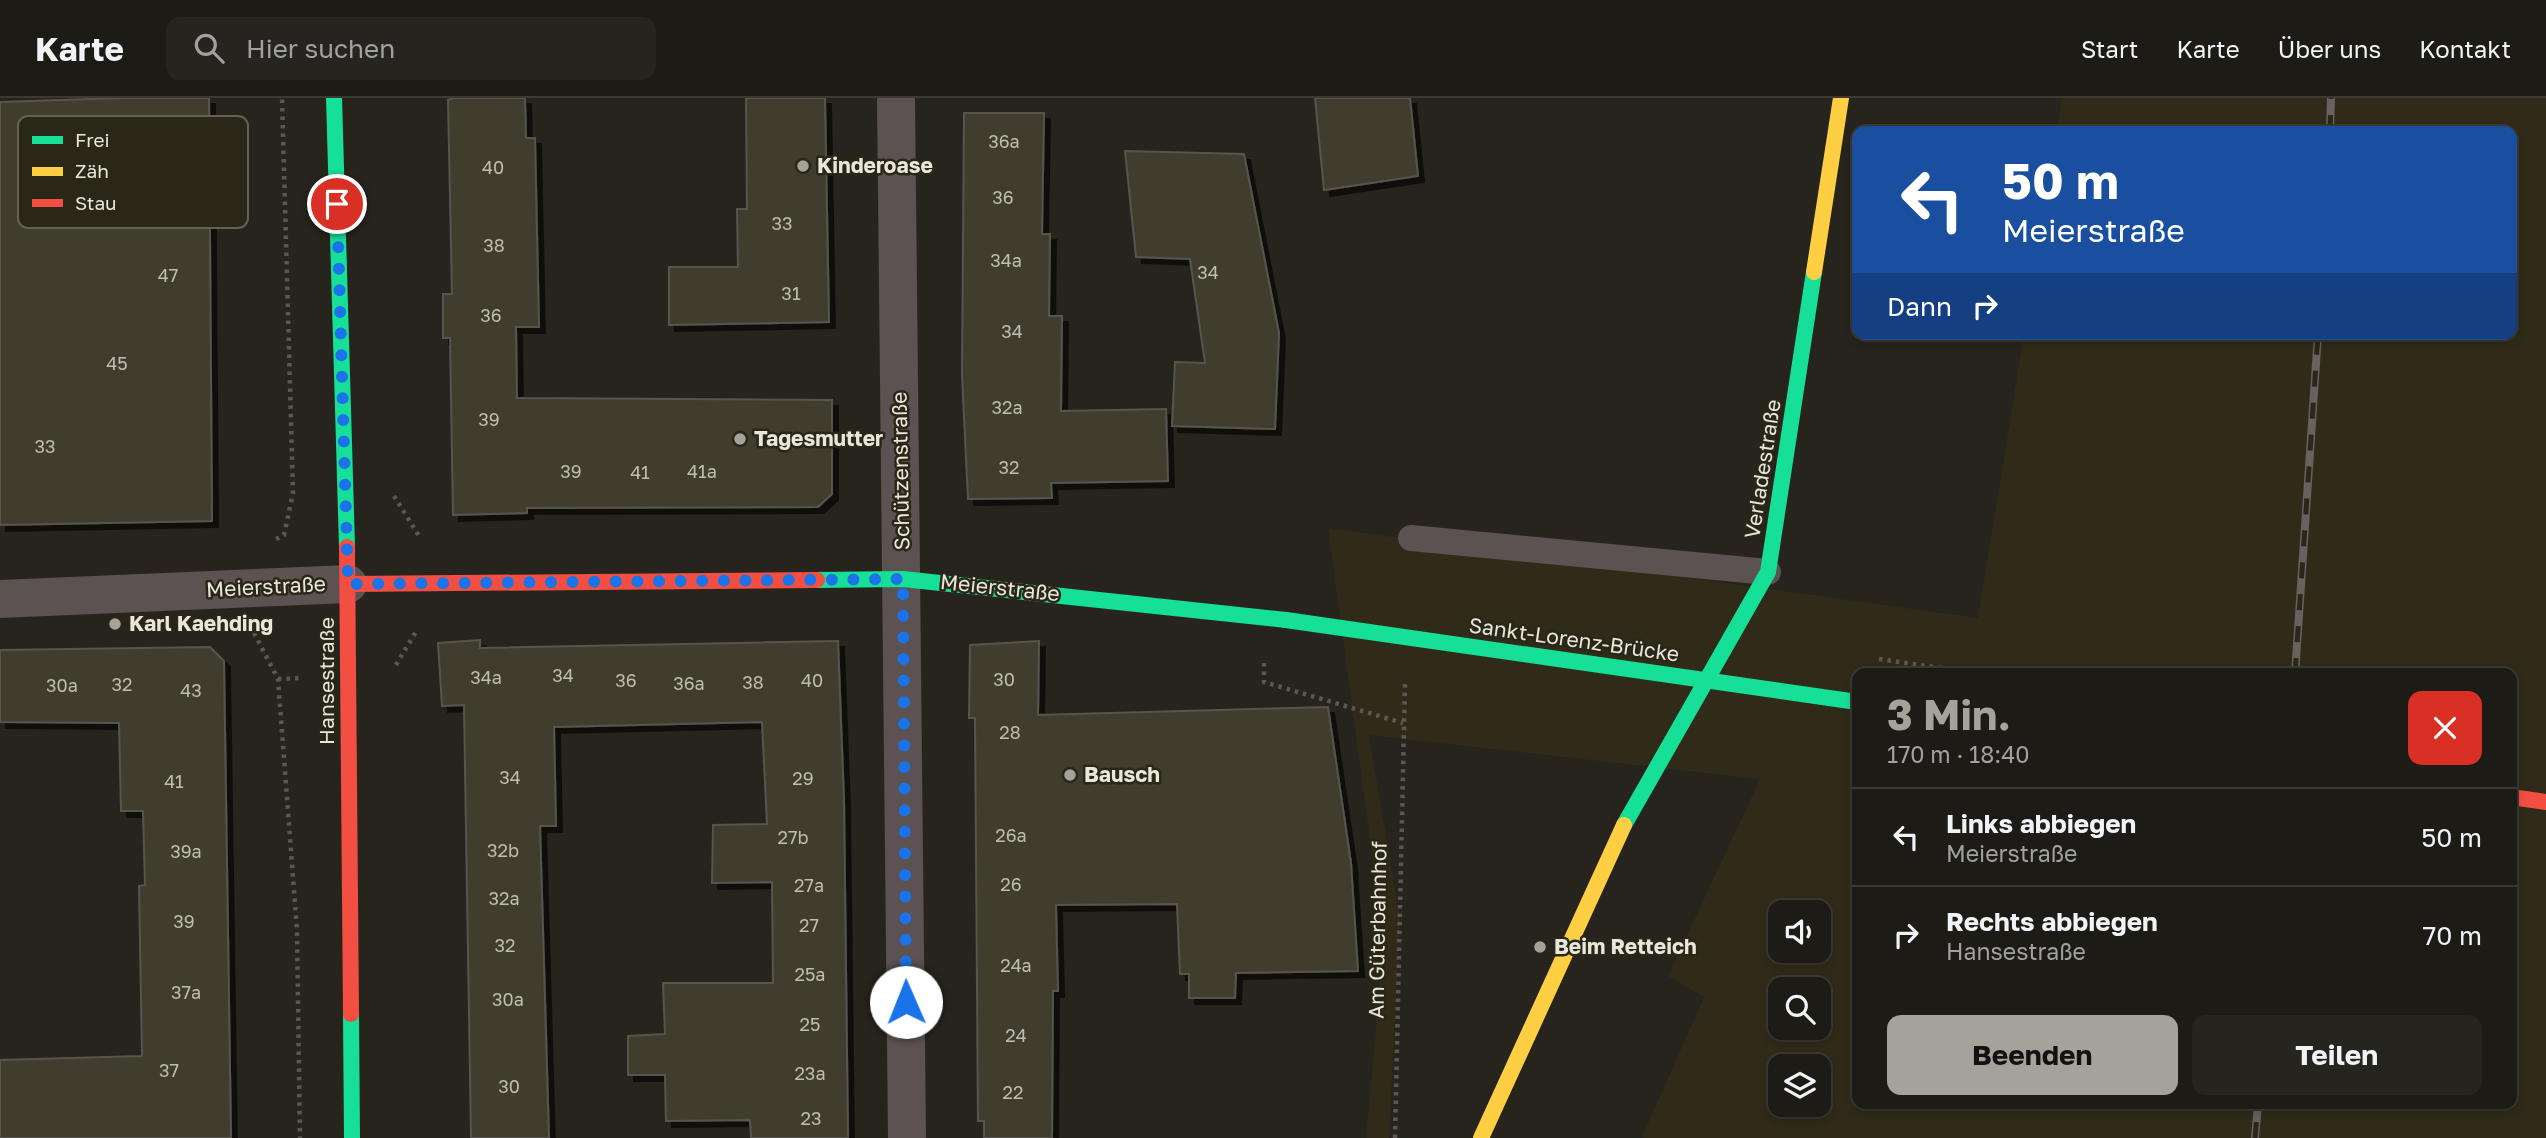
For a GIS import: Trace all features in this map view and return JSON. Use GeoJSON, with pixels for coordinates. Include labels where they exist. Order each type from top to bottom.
{"type":"FeatureCollection","features":[{"type":"Feature","properties":{"kind":"main road","name":"Hansestraße"},"geometry":{"type":"LineString","coordinates":[[334,98],[348,584],[352,1138]]}},
{"type":"Feature","properties":{"kind":"main road","name":"Verladestraße"},"geometry":{"type":"LineString","coordinates":[[1480,1138],[1629,813],[1768,572],[1841,98]]}},
{"type":"Feature","properties":{"kind":"main road","name":"Meierstraße"},"geometry":{"type":"LineString","coordinates":[[348,584],[903,579],[1286,620]]}},
{"type":"Feature","properties":{"kind":"main road","name":"Sankt-Lorenz-Brücke"},"geometry":{"type":"LineString","coordinates":[[1286,620],[1852,701]]}},
{"type":"Feature","properties":{"kind":"main road"},"geometry":{"type":"LineString","coordinates":[[2517,798],[2546,802]]}},
{"type":"Feature","properties":{"kind":"street","name":"Schützenstraße"},"geometry":{"type":"LineString","coordinates":[[896,98],[907,1138]]}},
{"type":"Feature","properties":{"kind":"street","name":"Meierstraße"},"geometry":{"type":"LineString","coordinates":[[0,598],[348,584]]}},
{"type":"Feature","properties":{"kind":"lane"},"geometry":{"type":"LineString","coordinates":[[1411,538],[1768,572]]}},
{"type":"Feature","properties":{"kind":"path","name":"Am Güterbahnhof"},"geometry":{"type":"LineString","coordinates":[[1264,660],[1264,682],[1403,723],[1395,1138]]}},
{"type":"Feature","properties":{"kind":"shaded area"},"geometry":{"type":"Polygon","coordinates":[[[2062,98],[2546,98],[2546,1138],[1642,1137],[1704,997],[1668,976],[1760,779],[1369,735],[1400,918],[1389,1138],[1366,1138],[1384,943],[1328,528],[1978,618],[2023,340],[2517,340],[2517,126],[2058,126],[2062,98]]]}},
{"type":"Feature","properties":{"kind":"building"},"geometry":{"type":"Polygon","coordinates":[[[209,98],[209,116],[18,116],[18,228],[210,228],[212,521],[0,525],[0,102],[209,98]]]}},
{"type":"Feature","properties":{"kind":"building"},"geometry":{"type":"Polygon","coordinates":[[[525,98],[526,138],[535,138],[539,327],[516,327],[517,398],[832,400],[832,494],[818,507],[527,508],[527,513],[453,515],[450,338],[443,338],[443,294],[452,294],[448,100],[525,98]]]}},
{"type":"Feature","properties":{"kind":"building"},"geometry":{"type":"Polygon","coordinates":[[[746,98],[825,98],[829,322],[669,325],[669,267],[738,267],[737,209],[747,209],[746,98]]]}},
{"type":"Feature","properties":{"kind":"building"},"geometry":{"type":"Polygon","coordinates":[[[1315,98],[1410,98],[1418,176],[1324,190],[1315,98]]]}},
{"type":"Feature","properties":{"kind":"building"},"geometry":{"type":"Polygon","coordinates":[[[964,113],[1044,113],[1042,234],[1050,234],[1049,316],[1062,316],[1061,411],[1166,409],[1168,481],[1051,483],[1052,498],[968,499],[962,375],[964,113]]]}},
{"type":"Feature","properties":{"kind":"building"},"geometry":{"type":"Polygon","coordinates":[[[1125,151],[1244,154],[1279,333],[1275,429],[1172,426],[1175,362],[1205,363],[1190,259],[1136,257],[1125,151]]]}},
{"type":"Feature","properties":{"kind":"building"},"geometry":{"type":"Polygon","coordinates":[[[480,640],[480,648],[838,641],[844,801],[848,1138],[751,1138],[750,1120],[666,1121],[665,1075],[628,1075],[628,1036],[665,1034],[663,983],[773,983],[772,882],[712,883],[713,825],[767,824],[762,722],[554,727],[556,826],[540,826],[549,1138],[471,1138],[464,705],[442,706],[438,643],[480,640]]]}},
{"type":"Feature","properties":{"kind":"building"},"geometry":{"type":"Polygon","coordinates":[[[1039,641],[1038,715],[1328,707],[1351,863],[1358,971],[1236,973],[1235,998],[1189,998],[1189,974],[1180,974],[1177,904],[1056,905],[1058,991],[1053,991],[1052,1138],[984,1138],[984,1121],[978,1121],[975,718],[969,718],[970,645],[1039,641]]]}},
{"type":"Feature","properties":{"kind":"building"},"geometry":{"type":"Polygon","coordinates":[[[210,647],[224,661],[231,1138],[0,1138],[0,1060],[142,1056],[139,886],[145,885],[143,811],[121,811],[119,723],[0,722],[0,650],[210,647]]]}},
{"type":"Feature","properties":{"kind":"railway"},"geometry":{"type":"LineString","coordinates":[[2330,126],[2331,98]]}},
{"type":"Feature","properties":{"kind":"railway"},"geometry":{"type":"LineString","coordinates":[[2295,668],[2318,340]]}},
{"type":"Feature","properties":{"kind":"railway"},"geometry":{"type":"LineString","coordinates":[[2255,1138],[2258,1109]]}},
{"type":"Feature","properties":{"kind":"traffic: fast"},"geometry":{"type":"LineString","coordinates":[[334,98],[347,547]]}},
{"type":"Feature","properties":{"kind":"traffic: fast"},"geometry":{"type":"LineString","coordinates":[[1624,825],[1768,572],[1814,272]]}},
{"type":"Feature","properties":{"kind":"traffic: fast"},"geometry":{"type":"LineString","coordinates":[[817,580],[903,579],[1286,620]]}},
{"type":"Feature","properties":{"kind":"traffic: fast"},"geometry":{"type":"LineString","coordinates":[[1286,620],[1852,701]]}},
{"type":"Feature","properties":{"kind":"traffic: fast"},"geometry":{"type":"LineString","coordinates":[[351,1014],[352,1138]]}},
{"type":"Feature","properties":{"kind":"traffic: slow"},"geometry":{"type":"LineString","coordinates":[[1814,272],[1841,98]]}},
{"type":"Feature","properties":{"kind":"traffic: slow"},"geometry":{"type":"LineString","coordinates":[[1481,1138],[1624,825]]}},
{"type":"Feature","properties":{"kind":"traffic: jam"},"geometry":{"type":"LineString","coordinates":[[347,547],[351,1014]]}},
{"type":"Feature","properties":{"kind":"traffic: jam"},"geometry":{"type":"LineString","coordinates":[[348,584],[817,580]]}},
{"type":"Feature","properties":{"kind":"traffic: jam"},"geometry":{"type":"LineString","coordinates":[[2517,798],[2546,802]]}},
{"type":"Feature","properties":{"kind":"place","name":"Kinderoase"},"geometry":{"type":"Point","coordinates":[803,166]}},
{"type":"Feature","properties":{"kind":"place","name":"Tagesmutter"},"geometry":{"type":"Point","coordinates":[740,439]}},
{"type":"Feature","properties":{"kind":"place","name":"Karl Kaehding"},"geometry":{"type":"Point","coordinates":[115,624]}},
{"type":"Feature","properties":{"kind":"place","name":"Bausch"},"geometry":{"type":"Point","coordinates":[1070,775]}},
{"type":"Feature","properties":{"kind":"place","name":"Beim Retteich"},"geometry":{"type":"Point","coordinates":[1540,947]}},
{"type":"Feature","properties":{"kind":"route"},"geometry":{"type":"LineString","coordinates":[[337,204],[348,584],[903,579],[906,1002]]}}]}
